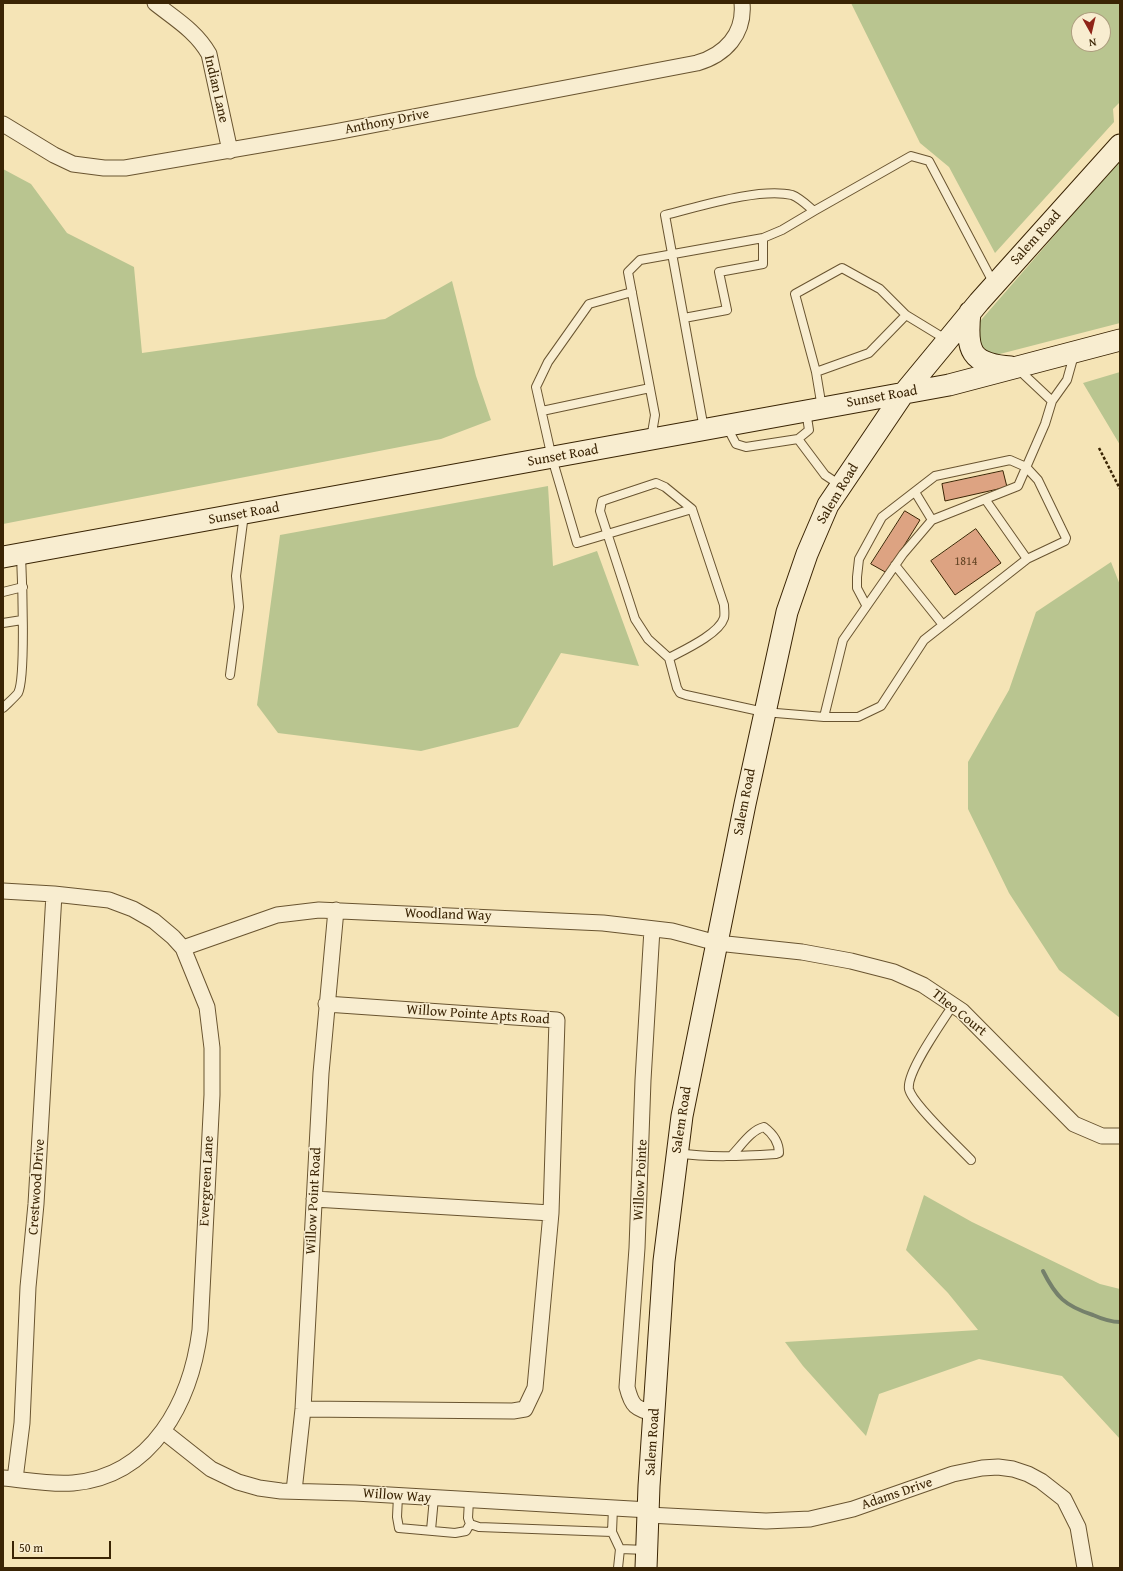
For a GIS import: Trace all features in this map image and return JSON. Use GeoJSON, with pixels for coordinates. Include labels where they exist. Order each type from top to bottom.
{"type":"FeatureCollection","features":[{"type":"Feature","properties":{"kind":"street","name":"Indian Lane"},"geometry":{"type":"LineString","coordinates":[[155,3],[194,33],[203,43],[209,54],[230,151]]}},
{"type":"Feature","properties":{"kind":"street","name":"Anthony Drive"},"geometry":{"type":"LineString","coordinates":[[3,124],[72,164],[104,168],[139,166],[230,151],[664,71],[703,61],[719,54],[735,37],[742,20],[742,3]]}},
{"type":"Feature","properties":{"kind":"street","name":"Salem Road"},"geometry":{"type":"LineString","coordinates":[[647,1559],[648,1512],[664,1260],[676,1153],[692,1057],[764,712],[782,633],[792,598],[821,520],[841,486],[903,394],[970,312],[1120,145]]}},
{"type":"Feature","properties":{"kind":"street"},"geometry":{"type":"LineString","coordinates":[[970,312],[969,341],[974,355],[982,361],[995,366],[1016,368]]}},
{"type":"Feature","properties":{"kind":"street","name":"Sunset Road"},"geometry":{"type":"LineString","coordinates":[[12,556],[903,394],[949,385],[1120,340]]}},
{"type":"Feature","properties":{"kind":"street","name":"Evergreen Lane"},"geometry":{"type":"LineString","coordinates":[[3,891],[54,894],[109,900],[133,909],[164,929],[183,948],[203,995],[210,1019],[212,1048],[212,1094],[201,1314],[198,1346],[178,1409],[163,1431],[135,1459],[106,1475],[73,1483],[9,1479]]}},
{"type":"Feature","properties":{"kind":"street","name":"Crestwood Drive"},"geometry":{"type":"LineString","coordinates":[[9,1479],[22,1422],[28,1287],[36,1204],[54,894]]}},
{"type":"Feature","properties":{"kind":"street","name":"Woodland Way"},"geometry":{"type":"LineString","coordinates":[[183,948],[277,915],[305,910],[336,910],[603,923],[672,931],[717,943]]}},
{"type":"Feature","properties":{"kind":"street","name":"Willow Point Road"},"geometry":{"type":"LineString","coordinates":[[294,1491],[303,1409],[326,1004],[336,910]]}},
{"type":"Feature","properties":{"kind":"street","name":"Willow Pointe"},"geometry":{"type":"LineString","coordinates":[[652,929],[644,1080],[638,1240],[627,1387],[631,1401],[637,1409],[655,1414]]}},
{"type":"Feature","properties":{"kind":"street","name":"Theo Court"},"geometry":{"type":"LineString","coordinates":[[717,943],[802,952],[872,966],[909,978],[936,993],[953,1005],[985,1033],[1074,1124],[1102,1136],[1120,1136]]}},
{"type":"Feature","properties":{"kind":"street","name":"Willow Pointe Apts Road"},"geometry":{"type":"LineString","coordinates":[[326,1004],[557,1020],[551,1213]]}},
{"type":"Feature","properties":{"kind":"street"},"geometry":{"type":"LineString","coordinates":[[303,1409],[505,1411],[525,1409],[535,1388],[551,1213],[314,1199]]}},
{"type":"Feature","properties":{"kind":"street","name":"Willow Way"},"geometry":{"type":"LineString","coordinates":[[163,1431],[202,1463],[220,1474],[254,1487],[294,1491],[613,1508],[648,1512]]}},
{"type":"Feature","properties":{"kind":"street","name":"Adams Drive"},"geometry":{"type":"LineString","coordinates":[[648,1512],[766,1521],[810,1519],[853,1509],[953,1474],[982,1468],[998,1467],[1013,1469],[1028,1474],[1041,1481],[1064,1499],[1078,1526],[1085,1568]]}},
{"type":"Feature","properties":{"kind":"lane"},"geometry":{"type":"LineString","coordinates":[[650,440],[655,414],[628,272],[640,260],[763,238],[782,230],[911,156],[929,161],[995,284]]}},
{"type":"Feature","properties":{"kind":"lane"},"geometry":{"type":"LineString","coordinates":[[704,430],[665,215],[736,198],[774,192],[793,196],[814,211]]}},
{"type":"Feature","properties":{"kind":"lane"},"geometry":{"type":"LineString","coordinates":[[684,318],[727,310],[720,272],[763,264],[763,238]]}},
{"type":"Feature","properties":{"kind":"lane"},"geometry":{"type":"LineString","coordinates":[[726,426],[736,444],[746,447],[798,438],[809,430],[814,410],[816,372],[795,294],[842,268],[880,289],[906,314],[948,340]]}},
{"type":"Feature","properties":{"kind":"lane"},"geometry":{"type":"LineString","coordinates":[[632,292],[589,304],[548,362],[536,387],[552,458],[577,543],[692,509]]}},
{"type":"Feature","properties":{"kind":"lane"},"geometry":{"type":"LineString","coordinates":[[816,372],[869,353],[906,314]]}},
{"type":"Feature","properties":{"kind":"lane"},"geometry":{"type":"LineString","coordinates":[[824,717],[843,640],[866,605],[895,565],[932,520],[1018,486],[1045,424],[1052,401],[1067,380],[1075,353]]}},
{"type":"Feature","properties":{"kind":"lane"},"geometry":{"type":"LineString","coordinates":[[1016,368],[1052,401]]}},
{"type":"Feature","properties":{"kind":"lane"},"geometry":{"type":"LineString","coordinates":[[542,411],[650,388]]}},
{"type":"Feature","properties":{"kind":"lane"},"geometry":{"type":"LineString","coordinates":[[798,438],[825,475],[841,486]]}},
{"type":"Feature","properties":{"kind":"lane"},"geometry":{"type":"LineString","coordinates":[[669,658],[710,634],[720,626],[725,617],[724,605],[692,509],[665,487],[656,483],[602,502],[600,512],[606,535],[635,619],[648,639],[669,658],[677,688],[680,693],[764,712],[824,717],[858,717],[881,706],[924,640],[1027,559],[1065,541],[1066,538],[1038,480],[1026,467],[1010,460],[935,476],[882,517],[859,559],[856,577],[857,588],[866,605]]}},
{"type":"Feature","properties":{"kind":"lane"},"geometry":{"type":"LineString","coordinates":[[915,492],[932,520]]}},
{"type":"Feature","properties":{"kind":"lane"},"geometry":{"type":"LineString","coordinates":[[985,499],[1027,559]]}},
{"type":"Feature","properties":{"kind":"lane"},"geometry":{"type":"LineString","coordinates":[[230,675],[239,607],[236,576],[244,514]]}},
{"type":"Feature","properties":{"kind":"lane"},"geometry":{"type":"LineString","coordinates":[[3,708],[18,692],[22,664],[23,587],[12,556]]}},
{"type":"Feature","properties":{"kind":"lane"},"geometry":{"type":"LineString","coordinates":[[895,565],[943,624]]}},
{"type":"Feature","properties":{"kind":"lane"},"geometry":{"type":"LineString","coordinates":[[3,592],[23,587]]}},
{"type":"Feature","properties":{"kind":"lane"},"geometry":{"type":"LineString","coordinates":[[3,623],[22,620]]}},
{"type":"Feature","properties":{"kind":"lane"},"geometry":{"type":"LineString","coordinates":[[953,1005],[922,1054],[909,1080],[909,1088],[916,1102],[971,1160]]}},
{"type":"Feature","properties":{"kind":"lane"},"geometry":{"type":"LineString","coordinates":[[676,1153],[696,1156],[776,1154],[779,1153],[779,1148],[777,1142],[764,1127],[759,1128],[752,1134],[732,1155]]}},
{"type":"Feature","properties":{"kind":"lane"},"geometry":{"type":"LineString","coordinates":[[398,1496],[397,1517],[399,1528],[460,1532],[466,1531],[470,1524],[468,1518],[469,1500]]}},
{"type":"Feature","properties":{"kind":"lane"},"geometry":{"type":"LineString","coordinates":[[431,1530],[434,1498]]}},
{"type":"Feature","properties":{"kind":"lane"},"geometry":{"type":"LineString","coordinates":[[613,1508],[612,1532],[620,1549],[618,1568]]}},
{"type":"Feature","properties":{"kind":"lane"},"geometry":{"type":"LineString","coordinates":[[470,1524],[479,1527],[612,1532]]}},
{"type":"Feature","properties":{"kind":"lane"},"geometry":{"type":"LineString","coordinates":[[620,1549],[647,1559]]}},
{"type":"Feature","properties":{"kind":"path"},"geometry":{"type":"LineString","coordinates":[[1099,448],[1120,489]]}},
{"type":"Feature","properties":{"kind":"green space"},"geometry":{"type":"Polygon","coordinates":[[[851,3],[1120,3],[1120,102],[1113,109],[1114,122],[995,253],[949,167],[920,143],[851,3]]]}},
{"type":"Feature","properties":{"kind":"green space"},"geometry":{"type":"Polygon","coordinates":[[[1120,160],[1120,323],[992,356],[980,344],[975,327],[1120,160]]]}},
{"type":"Feature","properties":{"kind":"green space"},"geometry":{"type":"Polygon","coordinates":[[[3,169],[31,184],[67,233],[134,267],[142,353],[385,319],[452,281],[476,376],[491,420],[441,439],[3,524],[3,169]]]}},
{"type":"Feature","properties":{"kind":"green space"},"geometry":{"type":"Polygon","coordinates":[[[1120,372],[1120,445],[1083,383],[1120,372]]]}},
{"type":"Feature","properties":{"kind":"green space"},"geometry":{"type":"Polygon","coordinates":[[[548,486],[553,566],[597,551],[639,666],[561,653],[518,727],[421,751],[278,733],[257,705],[280,535],[548,486]]]}},
{"type":"Feature","properties":{"kind":"green space"},"geometry":{"type":"Polygon","coordinates":[[[1111,562],[1120,585],[1120,1018],[1059,970],[1009,893],[968,809],[968,762],[1009,690],[1036,612],[1111,562]]]}},
{"type":"Feature","properties":{"kind":"green space"},"geometry":{"type":"Polygon","coordinates":[[[924,1195],[972,1222],[1100,1284],[1120,1289],[1120,1439],[1062,1376],[979,1359],[879,1394],[866,1436],[803,1366],[785,1342],[978,1330],[948,1293],[906,1250],[924,1195]]]}},
{"type":"Feature","properties":{"kind":"building"},"geometry":{"type":"Polygon","coordinates":[[[1003,471],[1007,487],[945,501],[942,484],[1003,471]]]}},
{"type":"Feature","properties":{"kind":"building"},"geometry":{"type":"Polygon","coordinates":[[[905,511],[920,520],[887,573],[871,564],[905,511]]]}},
{"type":"Feature","properties":{"kind":"building"},"geometry":{"type":"Polygon","coordinates":[[[976,529],[1001,563],[955,595],[931,561],[976,529]]]}},
{"type":"Feature","properties":{"kind":"waterway"},"geometry":{"type":"LineString","coordinates":[[1043,1271],[1052,1288],[1068,1304],[1083,1312],[1103,1319],[1120,1322]]}}]}
